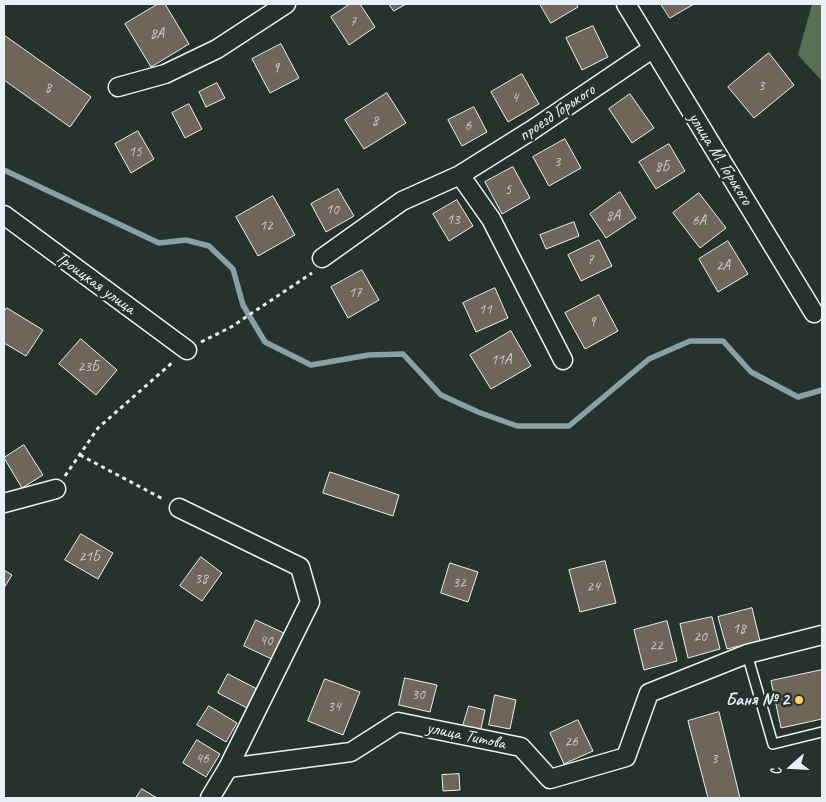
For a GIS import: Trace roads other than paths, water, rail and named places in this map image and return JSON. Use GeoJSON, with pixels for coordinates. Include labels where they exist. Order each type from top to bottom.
{"type":"FeatureCollection","features":[{"type":"Feature","properties":{"kind":"street"},"geometry":{"type":"LineString","coordinates":[[118,87],[165,74],[217,49],[286,4]]}},
{"type":"Feature","properties":{"kind":"street","name":"улица М. Горького"},"geometry":{"type":"LineString","coordinates":[[626,4],[814,313]]}},
{"type":"Feature","properties":{"kind":"street","name":"проезд Горького"},"geometry":{"type":"LineString","coordinates":[[322,258],[402,201],[460,175],[532,130],[652,49]]}},
{"type":"Feature","properties":{"kind":"street"},"geometry":{"type":"LineString","coordinates":[[460,175],[491,219],[563,360]]}},
{"type":"Feature","properties":{"kind":"street","name":"Троицкая улица"},"geometry":{"type":"LineString","coordinates":[[4,215],[186,350]]}},
{"type":"Feature","properties":{"kind":"street"},"geometry":{"type":"LineString","coordinates":[[4,503],[56,489]]}},
{"type":"Feature","properties":{"kind":"street"},"geometry":{"type":"LineString","coordinates":[[179,508],[300,567],[310,602],[228,768],[210,798]]}},
{"type":"Feature","properties":{"kind":"street","name":"улица Титова"},"geometry":{"type":"LineString","coordinates":[[228,768],[351,752],[398,722],[521,747],[550,779],[626,757],[649,693],[747,654],[822,635]]}},
{"type":"Feature","properties":{"kind":"lane"},"geometry":{"type":"LineString","coordinates":[[747,654],[773,744],[822,732]]}},
{"type":"Feature","properties":{"kind":"waterway"},"geometry":{"type":"LineString","coordinates":[[4,170],[159,243],[186,240],[209,246],[233,269],[243,305],[265,342],[311,365],[369,355],[403,354],[441,395],[478,412],[517,426],[569,426],[649,359],[690,341],[723,341],[751,372],[798,397],[822,390]]}},
{"type":"Feature","properties":{"kind":"place","name":"Баня № 2"},"geometry":{"type":"Point","coordinates":[799,700]}}]}
